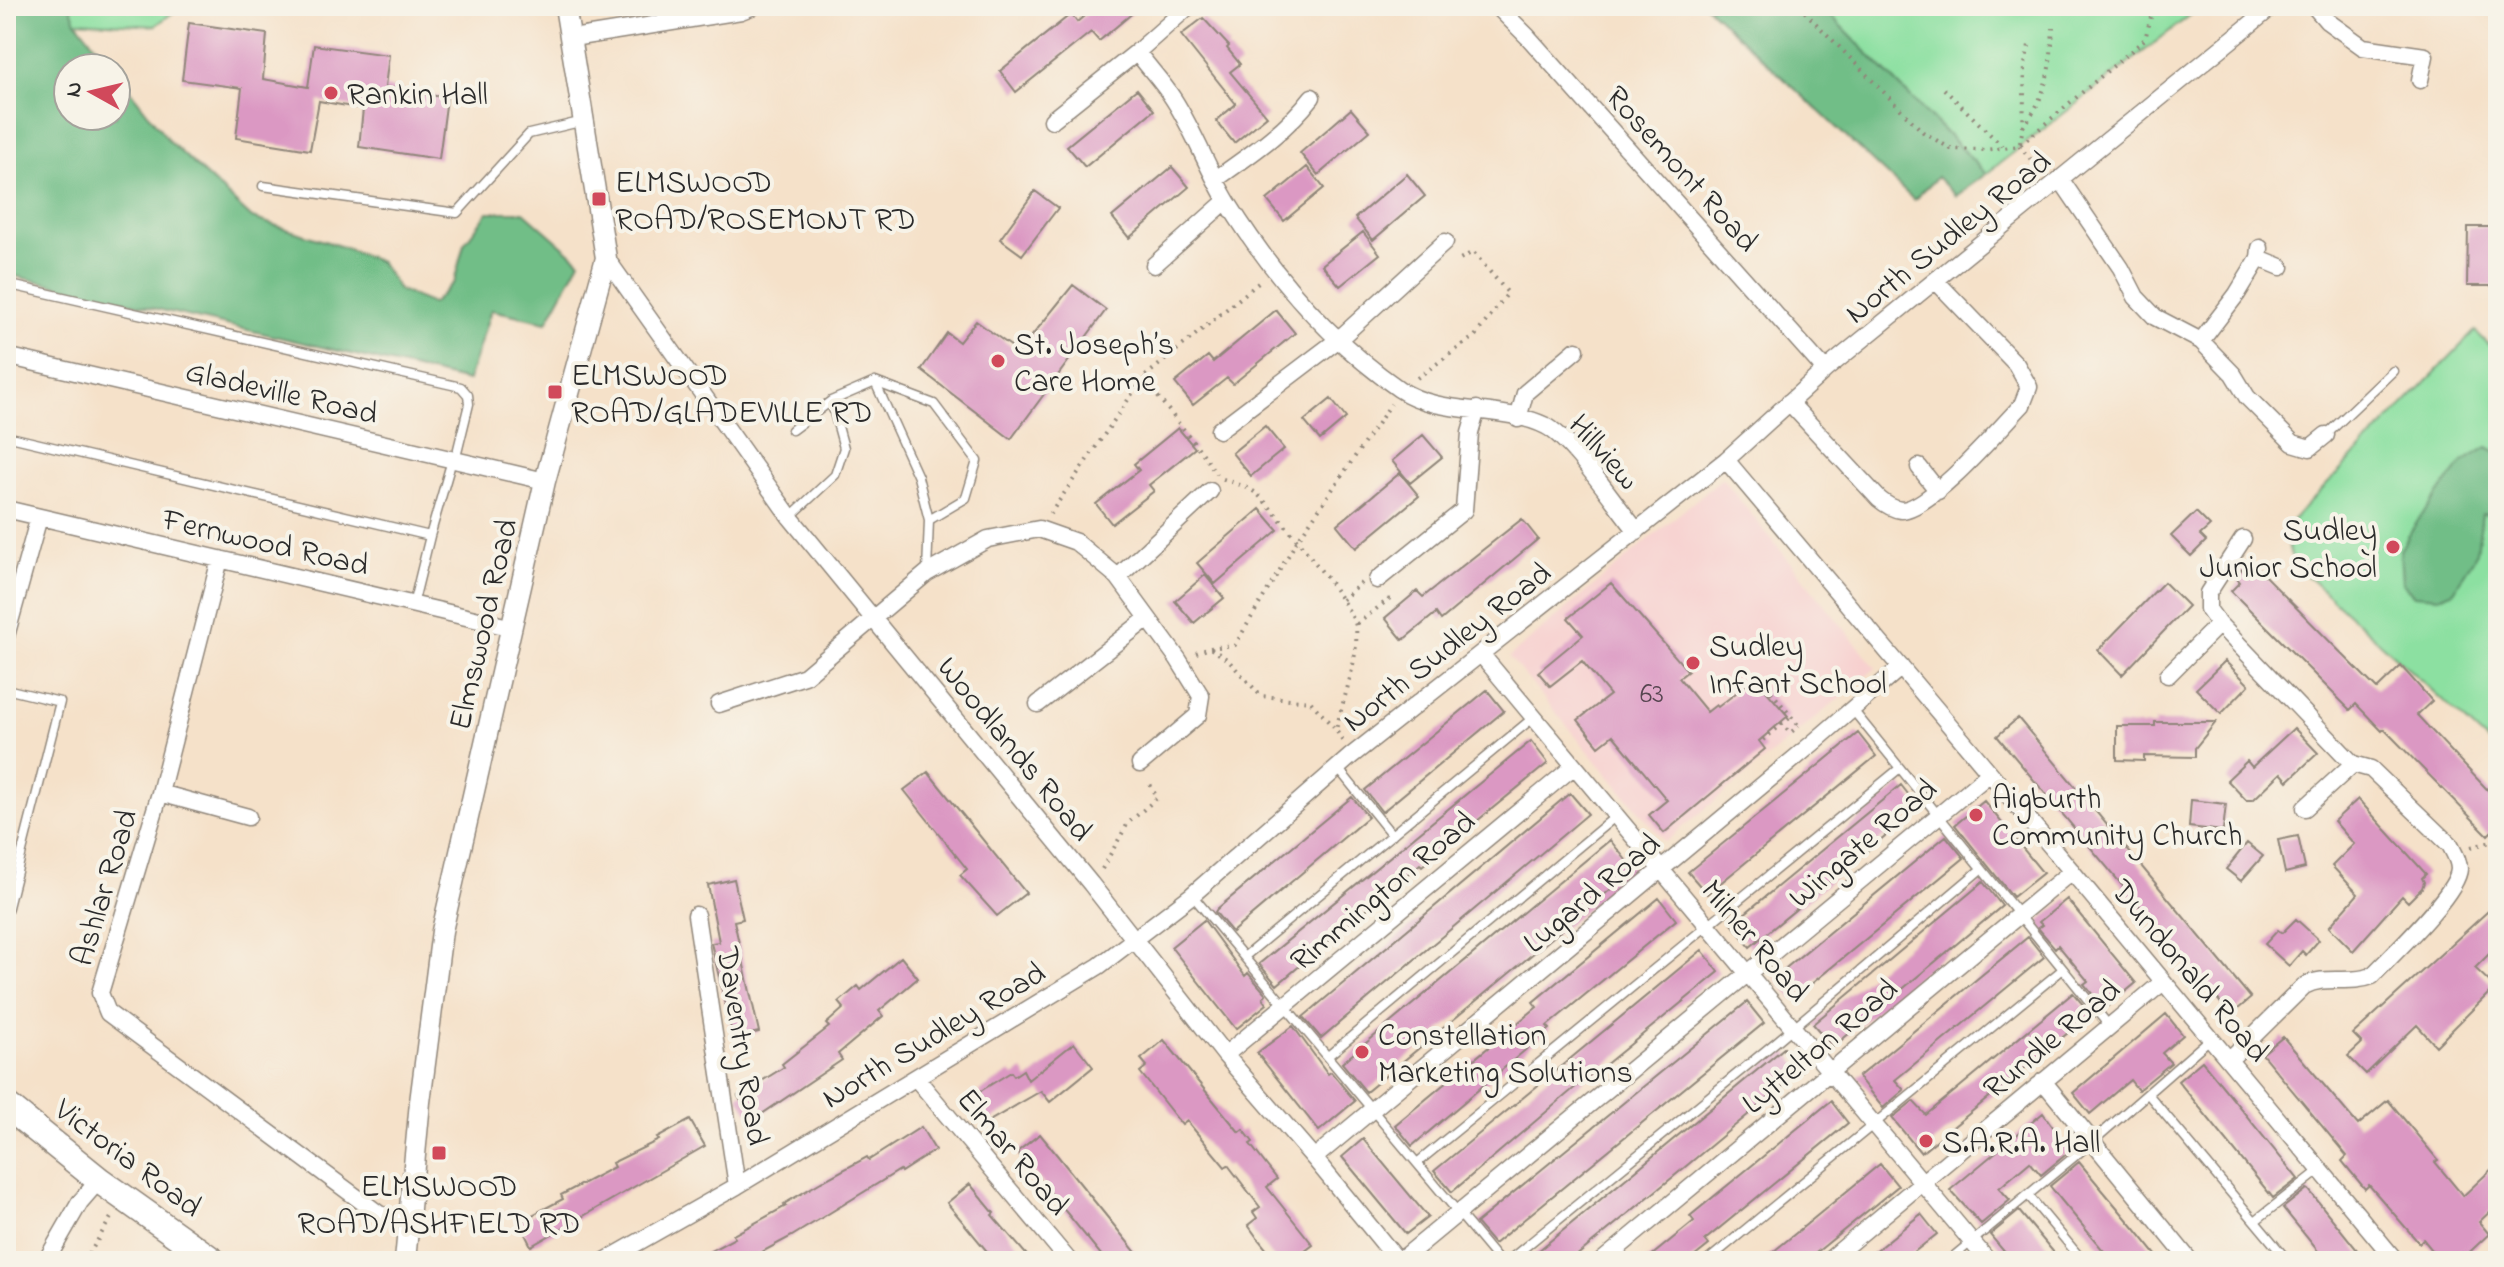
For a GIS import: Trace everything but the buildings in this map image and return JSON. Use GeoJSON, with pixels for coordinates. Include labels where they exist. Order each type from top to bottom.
{"type":"FeatureCollection","features":[{"type":"Feature","properties":{"kind":"main road","name":"Victoria Road"},"geometry":{"type":"LineString","coordinates":[[6,1105],[99,1180],[213,1261]]}},
{"type":"Feature","properties":{"kind":"street","name":"Elmswood Road"},"geometry":{"type":"LineString","coordinates":[[405,1261],[442,931],[545,481],[606,258],[565,6]]}},
{"type":"Feature","properties":{"kind":"street"},"geometry":{"type":"LineString","coordinates":[[572,38],[741,11],[754,6]]}},
{"type":"Feature","properties":{"kind":"street"},"geometry":{"type":"LineString","coordinates":[[1052,120],[1189,6]]}},
{"type":"Feature","properties":{"kind":"street","name":"Rosemont Road"},"geometry":{"type":"LineString","coordinates":[[1497,6],[1825,370]]}},
{"type":"Feature","properties":{"kind":"street","name":"North Sudley Road"},"geometry":{"type":"LineString","coordinates":[[605,1261],[737,1186],[1099,966],[1192,895],[1337,767],[1726,460],[1825,370],[2273,6]]}},
{"type":"Feature","properties":{"kind":"street"},"geometry":{"type":"LineString","coordinates":[[2314,6],[2327,21],[2363,47],[2425,56],[2420,80]]}},
{"type":"Feature","properties":{"kind":"street","name":"Hillview"},"geometry":{"type":"LineString","coordinates":[[1137,52],[1174,100],[1226,201],[1273,271],[1339,339],[1401,390],[1426,403],[1477,409],[1545,426],[1563,439],[1637,531]]}},
{"type":"Feature","properties":{"kind":"street"},"geometry":{"type":"LineString","coordinates":[[1216,179],[1270,140],[1312,97]]}},
{"type":"Feature","properties":{"kind":"street"},"geometry":{"type":"LineString","coordinates":[[2057,183],[2121,268],[2136,297],[2155,317],[2201,341],[2233,374],[2247,397],[2293,443],[2310,448],[2326,435]]}},
{"type":"Feature","properties":{"kind":"street"},"geometry":{"type":"LineString","coordinates":[[1154,265],[1226,201]]}},
{"type":"Feature","properties":{"kind":"street"},"geometry":{"type":"LineString","coordinates":[[1219,430],[1339,339],[1445,242]]}},
{"type":"Feature","properties":{"kind":"street"},"geometry":{"type":"LineString","coordinates":[[2201,341],[2237,294],[2259,252],[2281,267]]}},
{"type":"Feature","properties":{"kind":"street","name":"Woodlands Road"},"geometry":{"type":"LineString","coordinates":[[606,258],[790,517],[1091,884],[1225,1055],[1399,1261]]}},
{"type":"Feature","properties":{"kind":"street"},"geometry":{"type":"LineString","coordinates":[[1789,402],[1890,507],[1900,510],[1912,508],[1938,491],[2022,405],[2029,387],[2016,364],[1936,281]]}},
{"type":"Feature","properties":{"kind":"street"},"geometry":{"type":"LineString","coordinates":[[1518,419],[1525,393],[1576,350]]}},
{"type":"Feature","properties":{"kind":"street","name":"Gladeville Road"},"geometry":{"type":"LineString","coordinates":[[6,356],[545,481]]}},
{"type":"Feature","properties":{"kind":"street"},"geometry":{"type":"LineString","coordinates":[[1377,580],[1464,510],[1470,433],[1477,409]]}},
{"type":"Feature","properties":{"kind":"street","name":"Dundonald Road"},"geometry":{"type":"LineString","coordinates":[[1726,460],[2396,1261]]}},
{"type":"Feature","properties":{"kind":"street"},"geometry":{"type":"LineString","coordinates":[[1919,467],[1938,491]]}},
{"type":"Feature","properties":{"kind":"street"},"geometry":{"type":"LineString","coordinates":[[1118,577],[1210,491]]}},
{"type":"Feature","properties":{"kind":"street","name":"Fernwood Road"},"geometry":{"type":"LineString","coordinates":[[6,509],[513,628]]}},
{"type":"Feature","properties":{"kind":"street"},"geometry":{"type":"LineString","coordinates":[[6,636],[39,517]]}},
{"type":"Feature","properties":{"kind":"street"},"geometry":{"type":"LineString","coordinates":[[719,704],[805,676],[927,573],[988,539],[1039,529],[1076,542],[1118,577],[1201,696],[1198,715],[1140,764]]}},
{"type":"Feature","properties":{"kind":"street"},"geometry":{"type":"LineString","coordinates":[[2230,1059],[2304,986],[2314,980],[2359,981],[2372,976],[2452,890],[2459,871],[2454,851],[2371,769],[2353,764],[2208,609],[2208,593],[2243,539]]}},
{"type":"Feature","properties":{"kind":"street","name":"Ashlar Road"},"geometry":{"type":"LineString","coordinates":[[220,559],[160,793],[100,993],[108,1013],[379,1214],[408,1221]]}},
{"type":"Feature","properties":{"kind":"street"},"geometry":{"type":"LineString","coordinates":[[1038,704],[1148,618]]}},
{"type":"Feature","properties":{"kind":"street"},"geometry":{"type":"LineString","coordinates":[[2168,675],[2219,624]]}},
{"type":"Feature","properties":{"kind":"street","name":"Milner Road"},"geometry":{"type":"LineString","coordinates":[[1481,654],[1988,1261]]}},
{"type":"Feature","properties":{"kind":"street","name":"Lugard Road"},"geometry":{"type":"LineString","coordinates":[[1314,1158],[1901,667]]}},
{"type":"Feature","properties":{"kind":"street"},"geometry":{"type":"LineString","coordinates":[[2305,808],[2353,764]]}},
{"type":"Feature","properties":{"kind":"street","name":"Rimmington Road"},"geometry":{"type":"LineString","coordinates":[[1225,1055],[1573,767]]}},
{"type":"Feature","properties":{"kind":"street","name":"Wingate Road"},"geometry":{"type":"LineString","coordinates":[[1399,1261],[1990,773]]}},
{"type":"Feature","properties":{"kind":"street"},"geometry":{"type":"LineString","coordinates":[[160,793],[248,817]]}},
{"type":"Feature","properties":{"kind":"street","name":"Lyttelton Road"},"geometry":{"type":"LineString","coordinates":[[1602,1261],[2072,871]]}},
{"type":"Feature","properties":{"kind":"street","name":"Daventry Road"},"geometry":{"type":"LineString","coordinates":[[696,915],[737,1186]]}},
{"type":"Feature","properties":{"kind":"street","name":"Rundle Road"},"geometry":{"type":"LineString","coordinates":[[1828,1261],[2163,982]]}},
{"type":"Feature","properties":{"kind":"street","name":"Elmar Road"},"geometry":{"type":"LineString","coordinates":[[916,1078],[1069,1261]]}},
{"type":"Feature","properties":{"kind":"street"},"geometry":{"type":"LineString","coordinates":[[2043,1081],[2190,1261]]}},
{"type":"Feature","properties":{"kind":"street"},"geometry":{"type":"LineString","coordinates":[[46,1261],[80,1202],[99,1180]]}},
{"type":"Feature","properties":{"kind":"lane"},"geometry":{"type":"LineString","coordinates":[[263,186],[457,213],[529,134],[584,121]]}},
{"type":"Feature","properties":{"kind":"lane"},"geometry":{"type":"LineString","coordinates":[[6,284],[461,387],[468,395],[469,404],[413,605]]}},
{"type":"Feature","properties":{"kind":"lane"},"geometry":{"type":"LineString","coordinates":[[2326,435],[2393,371]]}},
{"type":"Feature","properties":{"kind":"lane"},"geometry":{"type":"LineString","coordinates":[[875,382],[918,477],[929,520],[927,573]]}},
{"type":"Feature","properties":{"kind":"lane"},"geometry":{"type":"LineString","coordinates":[[792,430],[831,401],[875,382],[934,404],[977,461],[966,498],[929,520]]}},
{"type":"Feature","properties":{"kind":"lane"},"geometry":{"type":"LineString","coordinates":[[790,517],[835,475],[844,448],[831,401]]}},
{"type":"Feature","properties":{"kind":"lane"},"geometry":{"type":"LineString","coordinates":[[6,436],[430,536]]}},
{"type":"Feature","properties":{"kind":"lane"},"geometry":{"type":"LineString","coordinates":[[6,689],[60,702],[6,915]]}},
{"type":"Feature","properties":{"kind":"lane"},"geometry":{"type":"LineString","coordinates":[[1852,709],[2110,1027]]}},
{"type":"Feature","properties":{"kind":"lane"},"geometry":{"type":"LineString","coordinates":[[1244,957],[1534,717]]}},
{"type":"Feature","properties":{"kind":"lane"},"geometry":{"type":"LineString","coordinates":[[1337,767],[1392,835]]}},
{"type":"Feature","properties":{"kind":"lane"},"geometry":{"type":"LineString","coordinates":[[1417,1163],[1900,768]]}},
{"type":"Feature","properties":{"kind":"lane"},"geometry":{"type":"LineString","coordinates":[[1328,1056],[1616,816]]}},
{"type":"Feature","properties":{"kind":"lane"},"geometry":{"type":"LineString","coordinates":[[1508,1261],[1981,869]]}},
{"type":"Feature","properties":{"kind":"lane"},"geometry":{"type":"LineString","coordinates":[[1192,895],[1499,1261]]}},
{"type":"Feature","properties":{"kind":"lane"},"geometry":{"type":"LineString","coordinates":[[1707,1261],[2063,969]]}},
{"type":"Feature","properties":{"kind":"lane"},"geometry":{"type":"LineString","coordinates":[[1948,1261],[2212,1038]]}},
{"type":"Feature","properties":{"kind":"lane"},"geometry":{"type":"LineString","coordinates":[[2148,1094],[2288,1261]]}},
{"type":"Feature","properties":{"kind":"lane"},"geometry":{"type":"LineString","coordinates":[[2255,1221],[2321,1169]]}},
{"type":"Feature","properties":{"kind":"lane"},"geometry":{"type":"LineString","coordinates":[[2028,1195],[2083,1261]]}},
{"type":"Feature","properties":{"kind":"path"},"geometry":{"type":"LineString","coordinates":[[1799,6],[1923,132],[1951,149],[2019,146],[2145,39],[2154,6]]}},
{"type":"Feature","properties":{"kind":"path"},"geometry":{"type":"LineString","coordinates":[[2023,127],[2037,110],[2045,91],[2053,28]]}},
{"type":"Feature","properties":{"kind":"path"},"geometry":{"type":"LineString","coordinates":[[2019,146],[2029,45]]}},
{"type":"Feature","properties":{"kind":"path"},"geometry":{"type":"LineString","coordinates":[[1944,89],[2004,147]]}},
{"type":"Feature","properties":{"kind":"path"},"geometry":{"type":"LineString","coordinates":[[2019,146],[2057,183]]}},
{"type":"Feature","properties":{"kind":"path"},"geometry":{"type":"LineString","coordinates":[[1178,659],[1210,648],[1235,645],[1297,541],[1401,390],[1475,336],[1508,293],[1473,252],[1460,259],[1445,242]]}},
{"type":"Feature","properties":{"kind":"path"},"geometry":{"type":"LineString","coordinates":[[1039,529],[1143,378],[1273,271]]}},
{"type":"Feature","properties":{"kind":"path"},"geometry":{"type":"LineString","coordinates":[[1143,378],[1218,477],[1255,492],[1297,541],[1357,624],[1353,659],[1336,730]]}},
{"type":"Feature","properties":{"kind":"path"},"geometry":{"type":"LineString","coordinates":[[1357,624],[1389,599],[1377,580]]}},
{"type":"Feature","properties":{"kind":"path"},"geometry":{"type":"LineString","coordinates":[[1210,648],[1227,659],[1261,696],[1310,701],[1336,730],[1351,756]]}},
{"type":"Feature","properties":{"kind":"path"},"geometry":{"type":"LineString","coordinates":[[1756,673],[1800,728],[1790,733],[1782,724]]}},
{"type":"Feature","properties":{"kind":"path"},"geometry":{"type":"LineString","coordinates":[[1763,740],[1791,717]]}},
{"type":"Feature","properties":{"kind":"path"},"geometry":{"type":"LineString","coordinates":[[1091,884],[1107,864],[1128,823],[1157,798],[1140,764]]}},
{"type":"Feature","properties":{"kind":"path"},"geometry":{"type":"LineString","coordinates":[[2454,851],[2491,842],[2498,836]]}},
{"type":"Feature","properties":{"kind":"path"},"geometry":{"type":"LineString","coordinates":[[85,1261],[123,1197]]}},
{"type":"Feature","properties":{"kind":"shaded area","name":"Sudley Infant School"},"geometry":{"type":"Polygon","coordinates":[[[1722,478],[1876,668],[1665,842],[1509,657],[1722,478]]]}},
{"type":"Feature","properties":{"kind":"green space"},"geometry":{"type":"Polygon","coordinates":[[[6,6],[70,6],[76,21],[100,52],[52,52],[52,132],[132,132],[132,93],[170,142],[252,218],[380,262],[399,290],[432,304],[454,282],[464,244],[488,212],[524,212],[580,261],[547,322],[491,310],[468,381],[6,274],[6,6]]]}},
{"type":"Feature","properties":{"kind":"green space"},"geometry":{"type":"Polygon","coordinates":[[[63,6],[260,6],[179,8],[155,26],[76,21],[63,6]]]}},
{"type":"Feature","properties":{"kind":"green space"},"geometry":{"type":"Polygon","coordinates":[[[1706,6],[1821,6],[1986,174],[1956,196],[1937,177],[1914,200],[1706,6]]]}},
{"type":"Feature","properties":{"kind":"green space"},"geometry":{"type":"Polygon","coordinates":[[[1821,6],[2202,6],[1986,174],[1821,6]]]}},
{"type":"Feature","properties":{"kind":"green space","name":"Sudley Junior School"},"geometry":{"type":"Polygon","coordinates":[[[2475,331],[2498,353],[2498,751],[2294,564],[2283,530],[2475,331]]]}},
{"type":"Feature","properties":{"kind":"green space"},"geometry":{"type":"Polygon","coordinates":[[[2487,447],[2498,453],[2498,516],[2482,514],[2477,552],[2454,591],[2439,597],[2414,595],[2402,583],[2400,550],[2419,519],[2463,462],[2487,447]]]}},
{"type":"Feature","properties":{"kind":"place","name":"Rankin Hall"},"geometry":{"type":"Point","coordinates":[331,93]}},
{"type":"Feature","properties":{"kind":"place","name":"ELMSWOOD ROAD/ROSEMONT RD"},"geometry":{"type":"Point","coordinates":[599,199]}},
{"type":"Feature","properties":{"kind":"place","name":"St. Joseph’s Care Home"},"geometry":{"type":"Point","coordinates":[998,361]}},
{"type":"Feature","properties":{"kind":"place","name":"ELMSWOOD ROAD/GLADEVILLE RD"},"geometry":{"type":"Point","coordinates":[555,392]}},
{"type":"Feature","properties":{"kind":"place","name":"Sudley Junior School"},"geometry":{"type":"Point","coordinates":[2393,547]}},
{"type":"Feature","properties":{"kind":"place","name":"Sudley Infant School"},"geometry":{"type":"Point","coordinates":[1693,663]}},
{"type":"Feature","properties":{"kind":"place","name":"Aigburth Community Church"},"geometry":{"type":"Point","coordinates":[1976,815]}},
{"type":"Feature","properties":{"kind":"place","name":"Constellation Marketing Solutions"},"geometry":{"type":"Point","coordinates":[1362,1052]}},
{"type":"Feature","properties":{"kind":"place","name":"S.A.R.A. Hall"},"geometry":{"type":"Point","coordinates":[1926,1141]}},
{"type":"Feature","properties":{"kind":"place","name":"ELMSWOOD ROAD/ASHFIELD RD"},"geometry":{"type":"Point","coordinates":[439,1153]}}]}
